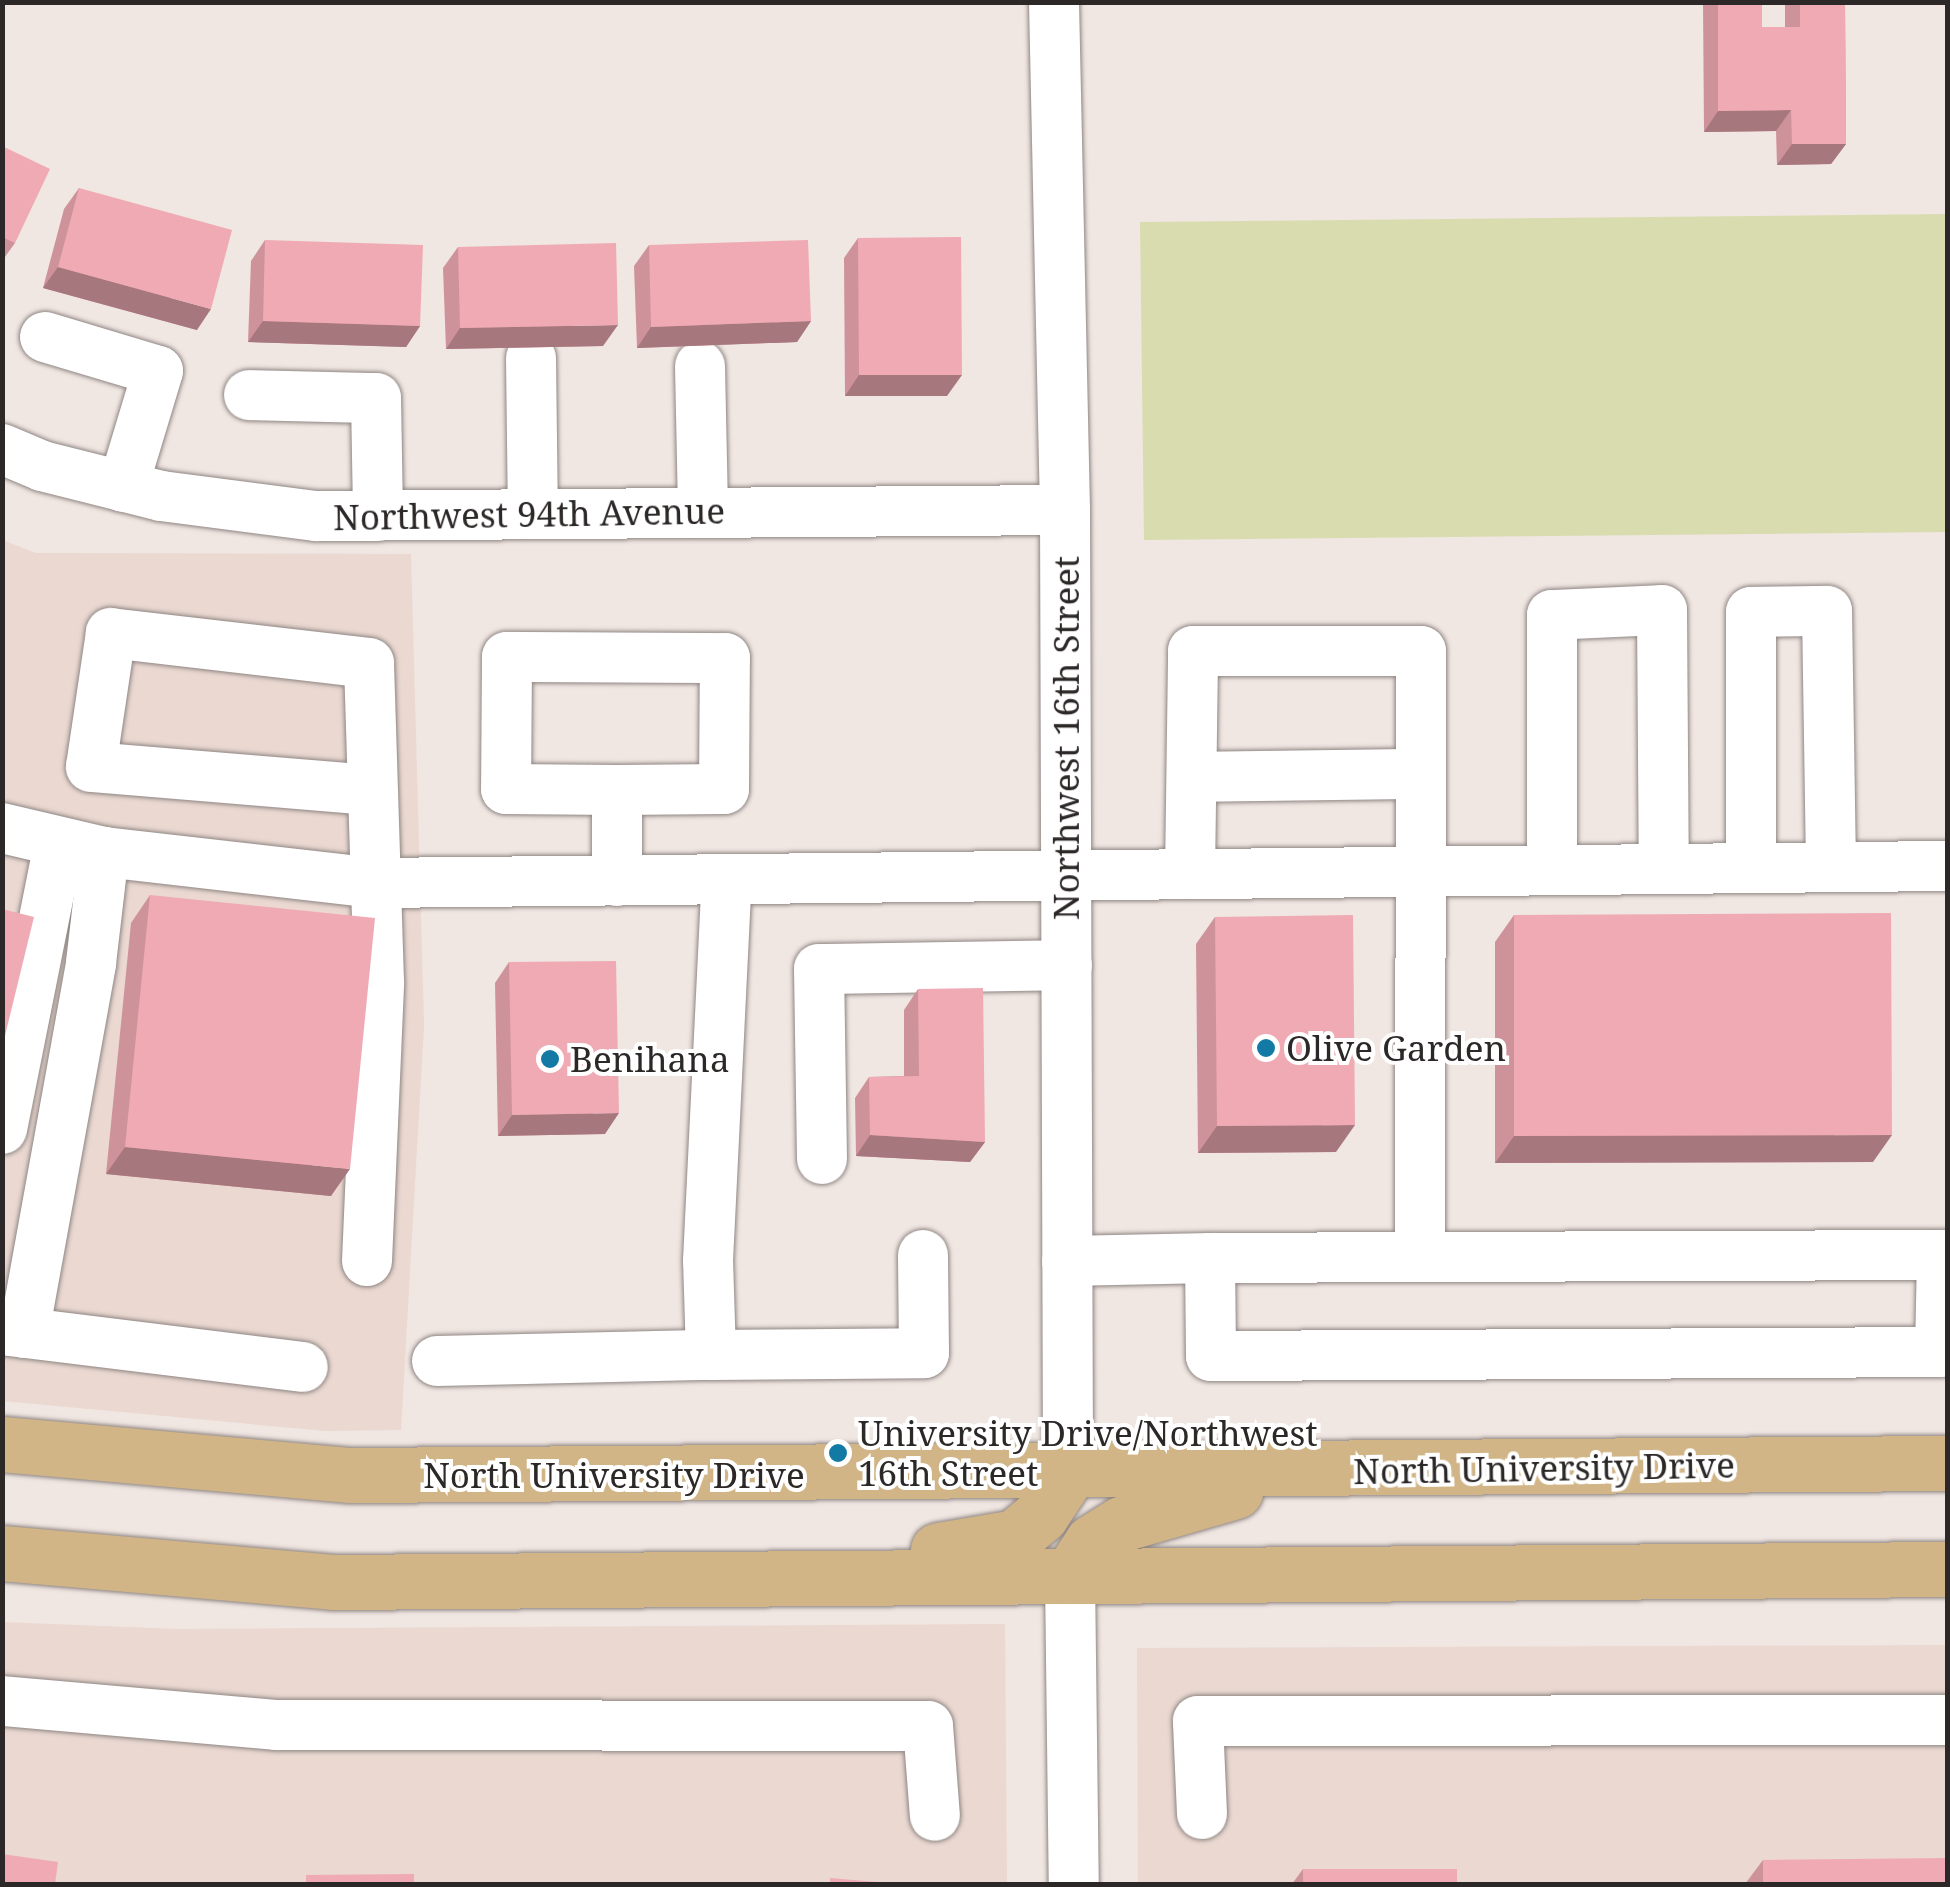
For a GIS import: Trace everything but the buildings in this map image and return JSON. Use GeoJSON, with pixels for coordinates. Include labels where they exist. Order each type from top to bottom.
{"type":"FeatureCollection","features":[{"type":"Feature","properties":{"kind":"main road","name":"North University Drive"},"geometry":{"type":"LineString","coordinates":[[2,1444],[351,1475],[1068,1474],[1948,1462]]}},
{"type":"Feature","properties":{"kind":"main road"},"geometry":{"type":"LineString","coordinates":[[1070,1576],[1092,1542],[1121,1524],[1305,1471]]}},
{"type":"Feature","properties":{"kind":"main road"},"geometry":{"type":"LineString","coordinates":[[782,1578],[1015,1536],[1041,1515],[1068,1474]]}},
{"type":"Feature","properties":{"kind":"main road"},"geometry":{"type":"LineString","coordinates":[[2,1553],[333,1582],[1948,1570]]}},
{"type":"Feature","properties":{"kind":"street","name":"Northwest 16th Street"},"geometry":{"type":"LineString","coordinates":[[1054,2],[1065,510],[1068,1474]]}},
{"type":"Feature","properties":{"kind":"street"},"geometry":{"type":"LineString","coordinates":[[45,337],[158,371],[122,487]]}},
{"type":"Feature","properties":{"kind":"street"},"geometry":{"type":"LineString","coordinates":[[530,358],[533,514]]}},
{"type":"Feature","properties":{"kind":"street"},"geometry":{"type":"LineString","coordinates":[[700,366],[703,513]]}},
{"type":"Feature","properties":{"kind":"street"},"geometry":{"type":"LineString","coordinates":[[249,394],[376,398],[378,516]]}},
{"type":"Feature","properties":{"kind":"street","name":"Northwest 94th Avenue"},"geometry":{"type":"LineString","coordinates":[[2,449],[122,487],[316,516],[1065,510]]}},
{"type":"Feature","properties":{"kind":"street"},"geometry":{"type":"LineString","coordinates":[[1552,870],[1552,615],[1662,610],[1664,869]]}},
{"type":"Feature","properties":{"kind":"street"},"geometry":{"type":"LineString","coordinates":[[1751,868],[1751,612],[1808,611],[1826,611],[1831,867]]}},
{"type":"Feature","properties":{"kind":"street"},"geometry":{"type":"LineString","coordinates":[[367,1261],[379,999],[370,790],[370,663],[111,633],[91,767],[370,790]]}},
{"type":"Feature","properties":{"kind":"street"},"geometry":{"type":"LineString","coordinates":[[1190,874],[1193,650],[1421,651],[1420,1255]]}},
{"type":"Feature","properties":{"kind":"street"},"geometry":{"type":"LineString","coordinates":[[506,657],[724,658],[724,789],[617,790],[506,789],[506,657]]}},
{"type":"Feature","properties":{"kind":"street"},"geometry":{"type":"LineString","coordinates":[[2,1129],[94,850],[125,770]]}},
{"type":"Feature","properties":{"kind":"street"},"geometry":{"type":"LineString","coordinates":[[1192,777],[1420,774]]}},
{"type":"Feature","properties":{"kind":"street"},"geometry":{"type":"LineString","coordinates":[[617,790],[617,880]]}},
{"type":"Feature","properties":{"kind":"street"},"geometry":{"type":"LineString","coordinates":[[2,828],[94,850],[374,883],[1948,866]]}},
{"type":"Feature","properties":{"kind":"street"},"geometry":{"type":"LineString","coordinates":[[94,850],[108,966],[90,1098],[38,1230],[13,1332],[303,1366]]}},
{"type":"Feature","properties":{"kind":"street"},"geometry":{"type":"LineString","coordinates":[[711,1356],[708,1261],[727,879]]}},
{"type":"Feature","properties":{"kind":"street"},"geometry":{"type":"LineString","coordinates":[[822,1160],[818,969],[1067,965]]}},
{"type":"Feature","properties":{"kind":"street"},"geometry":{"type":"LineString","coordinates":[[437,1361],[924,1353],[923,1255]]}},
{"type":"Feature","properties":{"kind":"street"},"geometry":{"type":"LineString","coordinates":[[1068,1262],[1210,1258],[1420,1255],[1945,1255],[1940,1352],[1212,1356],[1210,1258]]}},
{"type":"Feature","properties":{"kind":"street"},"geometry":{"type":"LineString","coordinates":[[1070,1576],[1074,1884]]}},
{"type":"Feature","properties":{"kind":"street"},"geometry":{"type":"LineString","coordinates":[[2,1701],[276,1725],[928,1726],[935,1816]]}},
{"type":"Feature","properties":{"kind":"street"},"geometry":{"type":"LineString","coordinates":[[1202,1814],[1198,1721],[1948,1720]]}},
{"type":"Feature","properties":{"kind":"shaded area"},"geometry":{"type":"Polygon","coordinates":[[[2,540],[36,553],[411,554],[424,1026],[401,1430],[325,1431],[3,1401],[2,540]]]}},
{"type":"Feature","properties":{"kind":"shaded area"},"geometry":{"type":"Polygon","coordinates":[[[3,1622],[177,1629],[1005,1624],[1007,1884],[3,1884],[3,1622]]]}},
{"type":"Feature","properties":{"kind":"shaded area"},"geometry":{"type":"Polygon","coordinates":[[[1947,1645],[1947,1884],[1138,1884],[1137,1648],[1947,1645]]]}},
{"type":"Feature","properties":{"kind":"green space"},"geometry":{"type":"Polygon","coordinates":[[[1947,214],[1947,532],[1144,540],[1140,222],[1947,214]]]}},
{"type":"Feature","properties":{"kind":"place","name":"Olive Garden"},"geometry":{"type":"Point","coordinates":[1266,1048]}},
{"type":"Feature","properties":{"kind":"place","name":"Benihana"},"geometry":{"type":"Point","coordinates":[550,1059]}},
{"type":"Feature","properties":{"kind":"place","name":"University Drive/Northwest 16th Street"},"geometry":{"type":"Point","coordinates":[838,1453]}}]}
